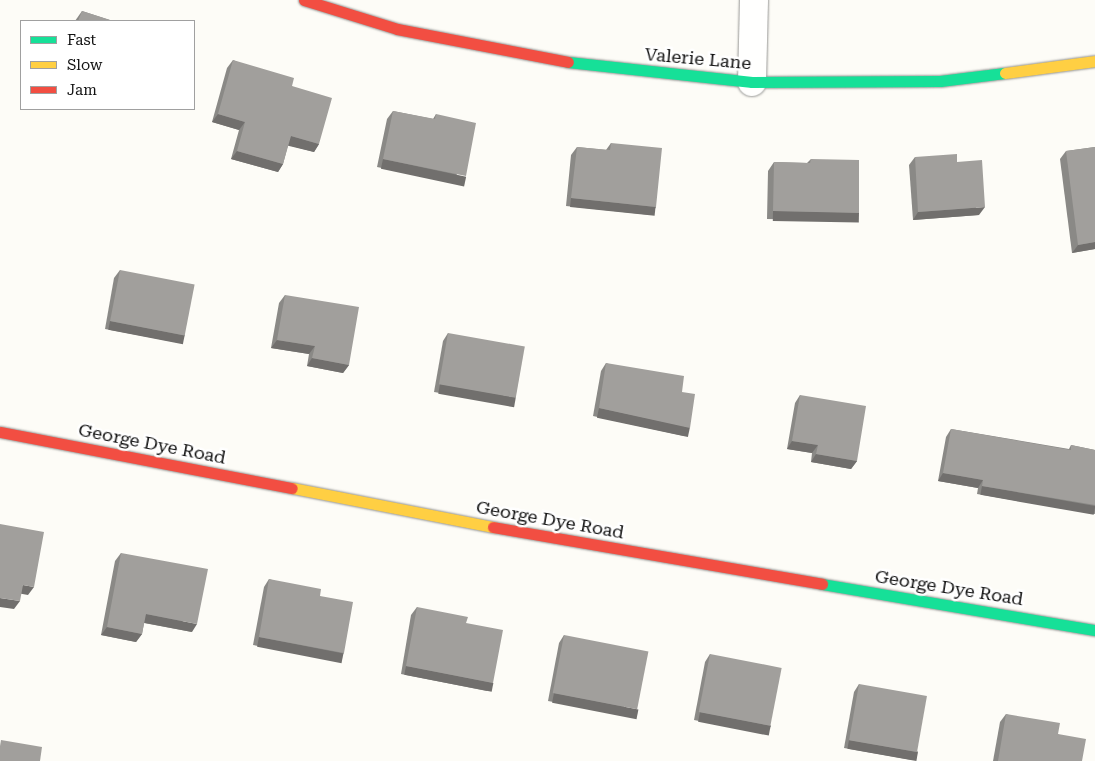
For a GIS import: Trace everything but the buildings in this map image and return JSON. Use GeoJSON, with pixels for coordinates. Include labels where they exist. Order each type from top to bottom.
{"type":"FeatureCollection","features":[{"type":"Feature","properties":{"kind":"street","name":"Valerie Lane"},"geometry":{"type":"LineString","coordinates":[[304,0],[397,29],[523,56],[650,74],[752,82],[940,81],[1095,61]]}},
{"type":"Feature","properties":{"kind":"street"},"geometry":{"type":"LineString","coordinates":[[752,82],[754,0]]}},
{"type":"Feature","properties":{"kind":"street","name":"George Dye Road"},"geometry":{"type":"LineString","coordinates":[[0,432],[559,540],[1095,630]]}},
{"type":"Feature","properties":{"kind":"traffic: fast"},"geometry":{"type":"LineString","coordinates":[[568,62],[752,82],[940,81],[1005,73]]}},
{"type":"Feature","properties":{"kind":"traffic: fast"},"geometry":{"type":"LineString","coordinates":[[822,584],[1095,630]]}},
{"type":"Feature","properties":{"kind":"traffic: slow"},"geometry":{"type":"LineString","coordinates":[[1005,73],[1095,61]]}},
{"type":"Feature","properties":{"kind":"traffic: slow"},"geometry":{"type":"LineString","coordinates":[[292,488],[493,527]]}},
{"type":"Feature","properties":{"kind":"traffic: jam"},"geometry":{"type":"LineString","coordinates":[[304,0],[397,29],[568,62]]}},
{"type":"Feature","properties":{"kind":"traffic: jam"},"geometry":{"type":"LineString","coordinates":[[0,432],[292,488]]}},
{"type":"Feature","properties":{"kind":"traffic: jam"},"geometry":{"type":"LineString","coordinates":[[493,527],[822,584]]}}]}
